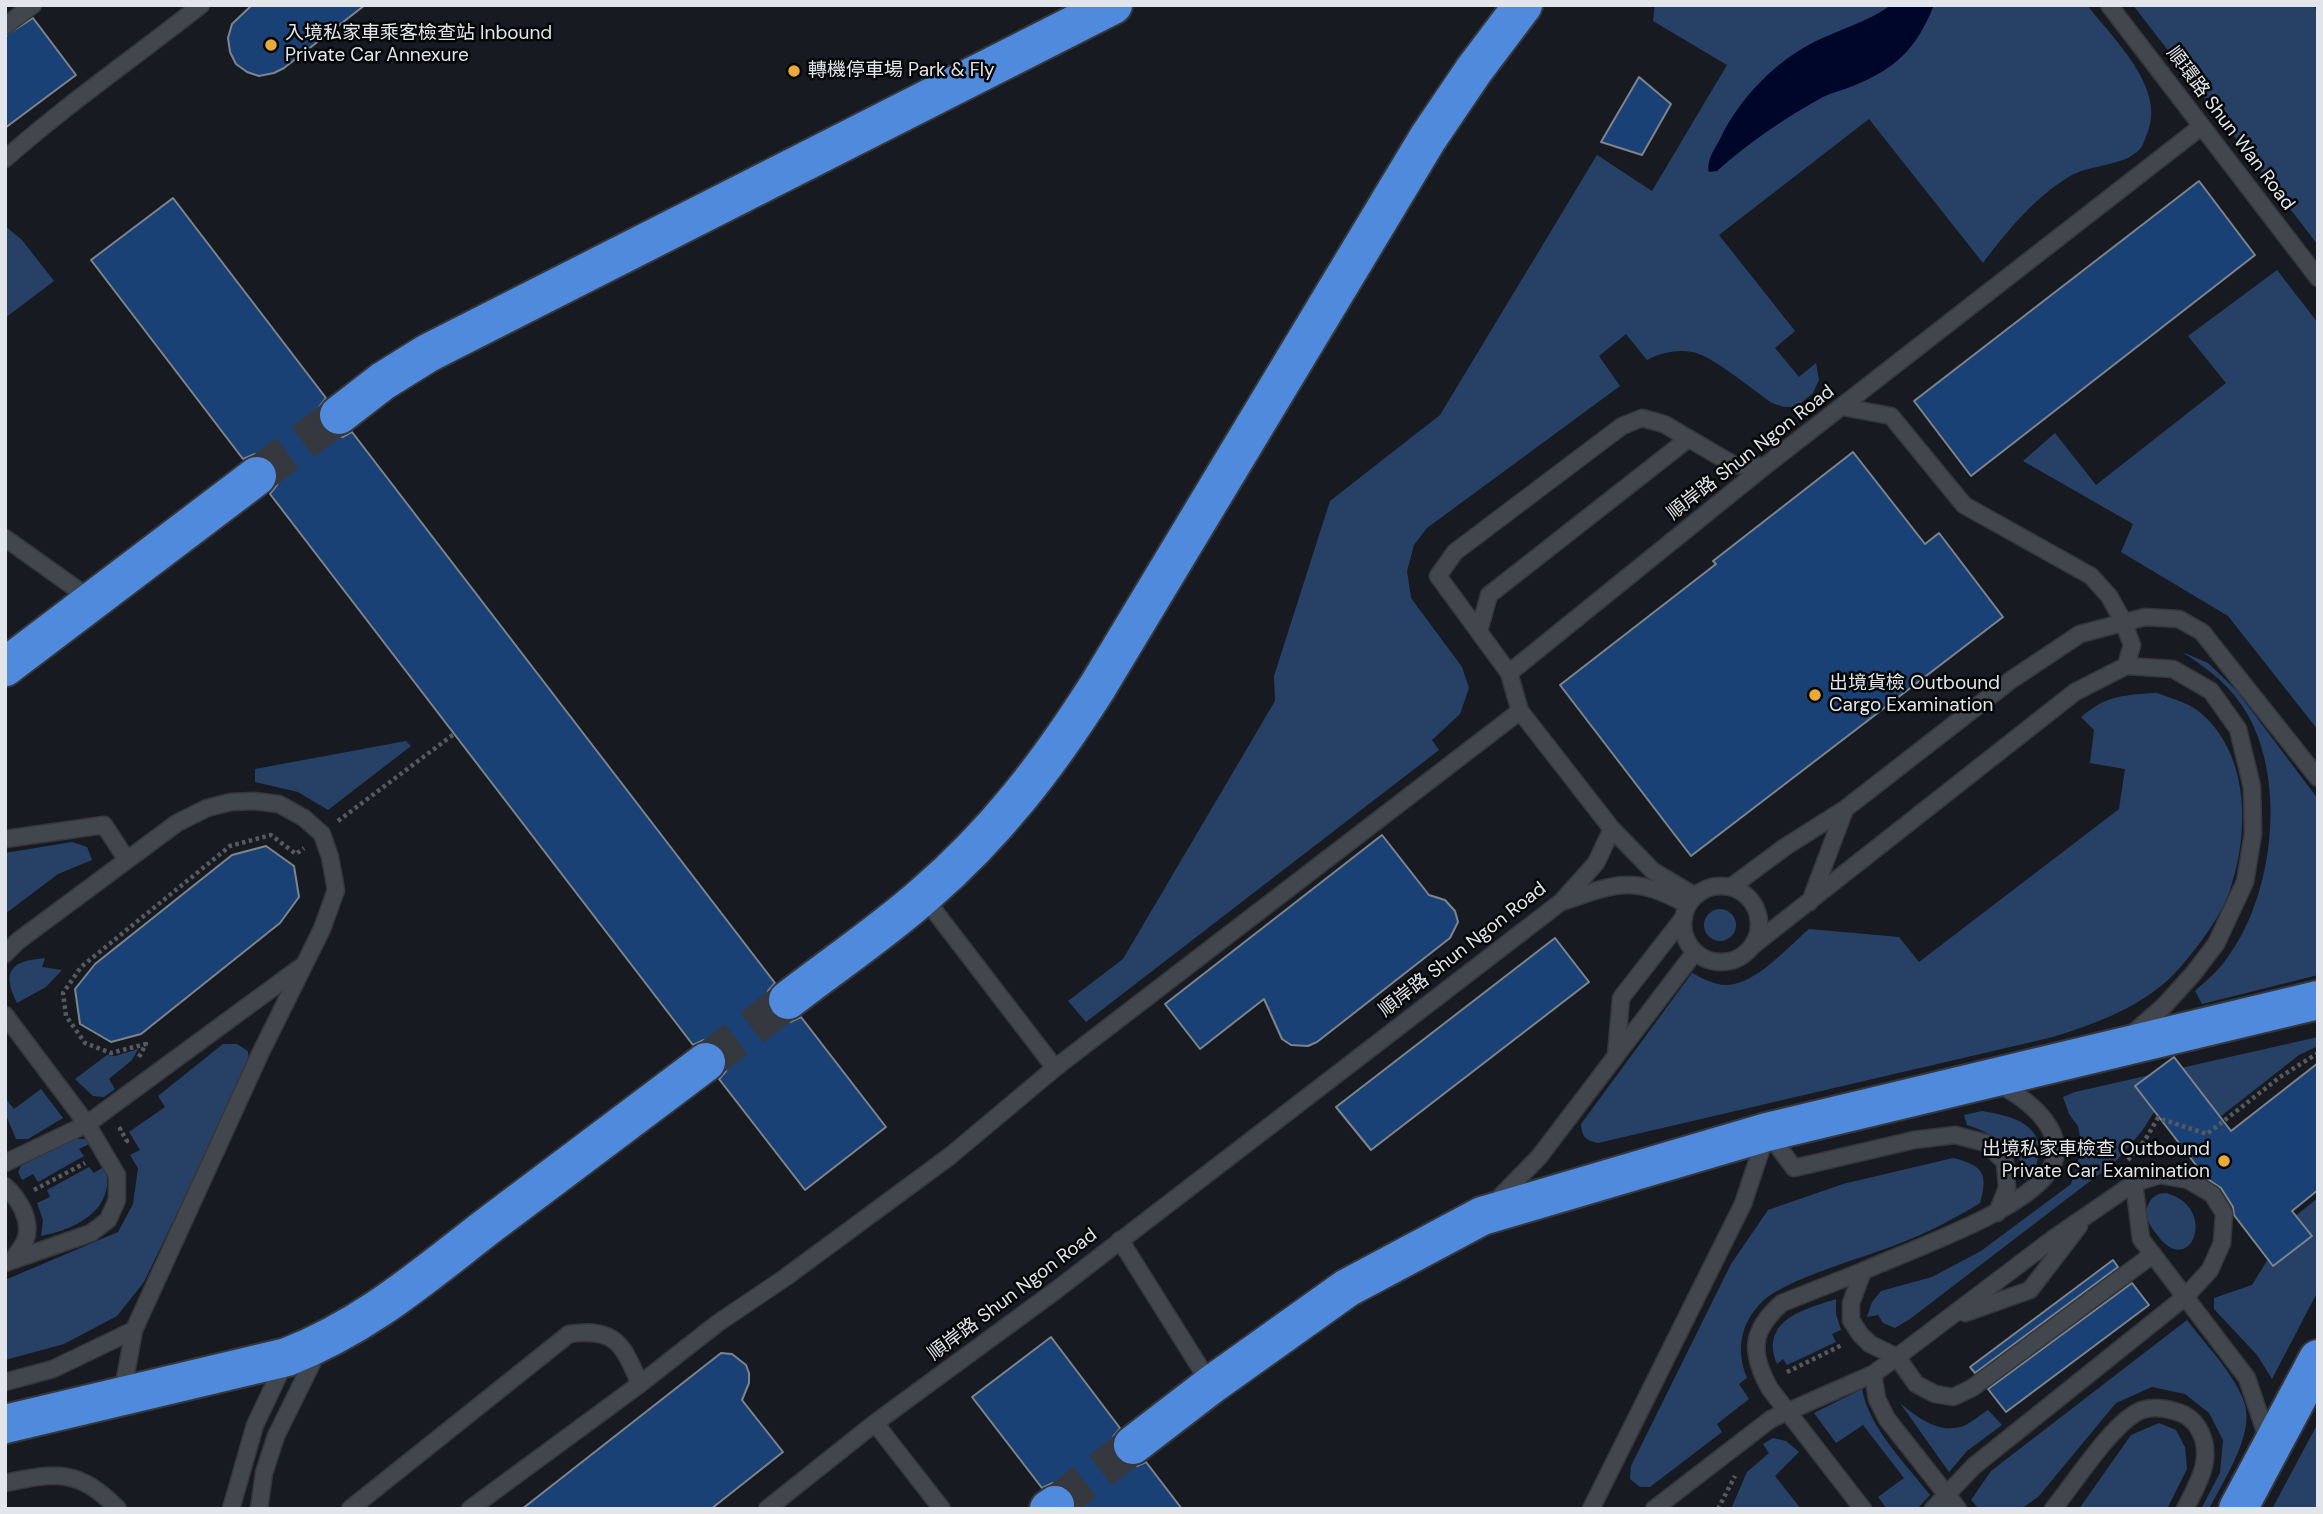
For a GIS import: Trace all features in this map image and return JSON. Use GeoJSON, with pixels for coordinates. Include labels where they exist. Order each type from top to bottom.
{"type":"FeatureCollection","features":[{"type":"Feature","properties":{"kind":"highway"},"geometry":{"type":"LineString","coordinates":[[338,415],[383,381],[452,340],[1114,5]]}},
{"type":"Feature","properties":{"kind":"highway"},"geometry":{"type":"LineString","coordinates":[[788,1000],[923,896],[997,824],[1031,785],[1064,739],[1429,138],[1474,70],[1523,5]]}},
{"type":"Feature","properties":{"kind":"highway"},"geometry":{"type":"LineString","coordinates":[[5,667],[257,476]]}},
{"type":"Feature","properties":{"kind":"highway"},"geometry":{"type":"LineString","coordinates":[[1133,1445],[1211,1385],[1347,1288],[1482,1216],[1767,1132],[2318,1000]]}},
{"type":"Feature","properties":{"kind":"highway"},"geometry":{"type":"LineString","coordinates":[[5,1424],[304,1350],[354,1326],[706,1062]]}},
{"type":"Feature","properties":{"kind":"highway"},"geometry":{"type":"LineString","coordinates":[[2238,1509],[2318,1359]]}},
{"type":"Feature","properties":{"kind":"lane"},"geometry":{"type":"LineString","coordinates":[[5,26],[33,5]]}},
{"type":"Feature","properties":{"kind":"lane"},"geometry":{"type":"LineString","coordinates":[[5,159],[70,104],[201,5]]}},
{"type":"Feature","properties":{"kind":"lane","name":"順環路 Shun Wan Road"},"geometry":{"type":"LineString","coordinates":[[2109,5],[2318,278]]}},
{"type":"Feature","properties":{"kind":"lane","name":"順岸路 Shun Ngon Road"},"geometry":{"type":"LineString","coordinates":[[1509,673],[1765,466],[2202,126]]}},
{"type":"Feature","properties":{"kind":"lane"},"geometry":{"type":"LineString","coordinates":[[1843,407],[1891,416],[1964,505],[2091,576],[2109,596],[2123,621],[2132,645],[2126,666]]}},
{"type":"Feature","properties":{"kind":"lane"},"geometry":{"type":"LineString","coordinates":[[1689,906],[1612,829],[1520,711],[1509,673],[1438,576],[1455,552],[1622,426],[1642,418],[1664,424],[1734,465],[1765,466]]}},
{"type":"Feature","properties":{"kind":"lane"},"geometry":{"type":"LineString","coordinates":[[1479,631],[1489,595],[1688,439]]}},
{"type":"Feature","properties":{"kind":"lane"},"geometry":{"type":"LineString","coordinates":[[5,538],[93,601]]}},
{"type":"Feature","properties":{"kind":"lane"},"geometry":{"type":"LineString","coordinates":[[1731,887],[1785,847],[1845,809],[2011,680],[2080,634],[2123,621],[2145,617],[2179,619],[2202,632],[2318,778]]}},
{"type":"Feature","properties":{"kind":"lane"},"geometry":{"type":"LineString","coordinates":[[1689,906],[1684,930],[1696,952],[1718,962],[1742,956],[2075,692],[2126,666],[2173,669],[2211,691],[2238,729],[2252,787],[2253,834],[2245,882],[2216,944],[2164,1006],[2117,1049]]}},
{"type":"Feature","properties":{"kind":"lane"},"geometry":{"type":"LineString","coordinates":[[470,1509],[718,1323],[786,1277],[950,1156],[1055,1068],[1520,711]]}},
{"type":"Feature","properties":{"kind":"lane"},"geometry":{"type":"LineString","coordinates":[[5,954],[18,940],[177,822],[207,808],[231,802],[279,804],[304,818],[322,834],[330,857],[336,890],[322,929],[134,1330],[122,1395]]}},
{"type":"Feature","properties":{"kind":"lane"},"geometry":{"type":"LineString","coordinates":[[1810,902],[1845,809]]}},
{"type":"Feature","properties":{"kind":"lane"},"geometry":{"type":"LineString","coordinates":[[5,839],[104,825],[127,860]]}},
{"type":"Feature","properties":{"kind":"lane","name":"順岸路 Shun Ngon Road"},"geometry":{"type":"LineString","coordinates":[[766,1509],[875,1423],[1055,1291],[1561,902],[1597,863],[1612,829]]}},
{"type":"Feature","properties":{"kind":"lane"},"geometry":{"type":"LineString","coordinates":[[1561,902],[1608,886],[1629,884],[1649,886],[1689,906]]}},
{"type":"Feature","properties":{"kind":"lane"},"geometry":{"type":"LineString","coordinates":[[1616,1055],[1621,998],[1689,906],[1706,889],[1731,887],[1752,900],[1758,911],[1760,924],[1758,937],[1751,947]]}},
{"type":"Feature","properties":{"kind":"lane"},"geometry":{"type":"LineString","coordinates":[[923,896],[1055,1068]]}},
{"type":"Feature","properties":{"kind":"lane"},"geometry":{"type":"LineString","coordinates":[[1482,1216],[1539,1157],[1696,952]]}},
{"type":"Feature","properties":{"kind":"lane"},"geometry":{"type":"LineString","coordinates":[[5,1163],[87,1124],[303,965]]}},
{"type":"Feature","properties":{"kind":"lane"},"geometry":{"type":"LineString","coordinates":[[5,1015],[87,1124],[117,1175],[117,1200],[108,1220],[91,1233],[9,1262]]}},
{"type":"Feature","properties":{"kind":"lane"},"geometry":{"type":"LineString","coordinates":[[1863,1509],[1786,1411],[1758,1368],[1754,1349],[1762,1326],[1782,1303],[1997,1213],[2032,1190],[2049,1173],[2056,1150],[2053,1133],[2041,1115],[2017,1093],[1987,1079]]}},
{"type":"Feature","properties":{"kind":"lane"},"geometry":{"type":"LineString","coordinates":[[1767,1132],[1794,1168],[1928,1138],[1955,1135],[1986,1143],[2005,1162],[2007,1188],[1997,1213]]}},
{"type":"Feature","properties":{"kind":"lane"},"geometry":{"type":"LineString","coordinates":[[1591,1509],[1743,1204],[1767,1132]]}},
{"type":"Feature","properties":{"kind":"lane"},"geometry":{"type":"LineString","coordinates":[[1654,1509],[1771,1419],[1872,1374],[2054,1238],[2134,1183],[2160,1175],[2188,1180],[2212,1194],[2224,1213],[2222,1243],[2210,1270],[2185,1297],[1974,1466],[1933,1509]]}},
{"type":"Feature","properties":{"kind":"lane"},"geometry":{"type":"LineString","coordinates":[[2134,1183],[2141,1239],[2248,1378],[2271,1448]]}},
{"type":"Feature","properties":{"kind":"lane"},"geometry":{"type":"LineString","coordinates":[[5,1186],[18,1198],[26,1221],[26,1240],[9,1262]]}},
{"type":"Feature","properties":{"kind":"lane"},"geometry":{"type":"LineString","coordinates":[[1949,1318],[2030,1290],[2084,1219]]}},
{"type":"Feature","properties":{"kind":"lane"},"geometry":{"type":"LineString","coordinates":[[1120,1240],[1211,1385]]}},
{"type":"Feature","properties":{"kind":"lane"},"geometry":{"type":"LineString","coordinates":[[1863,1271],[1851,1303],[1851,1320],[1860,1334],[1870,1344],[1897,1357],[1916,1384],[1935,1394],[1954,1397],[1972,1388],[2152,1255]]}},
{"type":"Feature","properties":{"kind":"lane"},"geometry":{"type":"LineString","coordinates":[[5,1382],[53,1369],[134,1330]]}},
{"type":"Feature","properties":{"kind":"lane"},"geometry":{"type":"LineString","coordinates":[[350,1509],[569,1335],[585,1332],[605,1335],[622,1345],[640,1384]]}},
{"type":"Feature","properties":{"kind":"lane"},"geometry":{"type":"LineString","coordinates":[[231,1509],[255,1425],[304,1350]]}},
{"type":"Feature","properties":{"kind":"lane"},"geometry":{"type":"LineString","coordinates":[[259,1509],[264,1473],[304,1350]]}},
{"type":"Feature","properties":{"kind":"lane"},"geometry":{"type":"LineString","coordinates":[[1872,1374],[1877,1399],[1887,1419],[1958,1509]]}},
{"type":"Feature","properties":{"kind":"lane"},"geometry":{"type":"LineString","coordinates":[[2053,1509],[2121,1424],[2142,1410],[2162,1408],[2182,1413],[2197,1425],[2205,1446],[2204,1465],[2185,1509]]}},
{"type":"Feature","properties":{"kind":"lane"},"geometry":{"type":"LineString","coordinates":[[875,1423],[942,1509]]}},
{"type":"Feature","properties":{"kind":"lane"},"geometry":{"type":"LineString","coordinates":[[5,1483],[67,1476],[99,1490],[118,1509]]}},
{"type":"Feature","properties":{"kind":"path"},"geometry":{"type":"LineString","coordinates":[[18,1198],[127,1141],[120,1129],[149,1109],[123,1073],[136,1062],[146,1044],[111,1053],[85,1042],[66,1016],[63,993],[81,967],[230,846],[271,835],[296,854],[454,734]]}},
{"type":"Feature","properties":{"kind":"shaded area"},"geometry":{"type":"Polygon","coordinates":[[[1655,5],[2087,5],[2123,49],[2144,82],[2150,99],[2151,117],[2147,134],[2140,149],[2133,155],[2078,172],[2045,194],[2022,215],[1983,263],[1869,119],[1719,235],[1795,331],[1775,348],[1799,377],[1816,363],[1819,380],[1813,393],[1796,407],[1784,407],[1772,403],[1699,354],[1672,352],[1647,360],[1626,334],[1599,356],[1620,386],[1427,528],[1414,545],[1407,571],[1411,598],[1462,667],[1469,688],[1460,714],[1432,740],[1439,750],[1086,1022],[1068,1001],[1123,959],[1275,701],[1274,676],[1330,501],[1440,415],[1597,155],[1652,191],[1727,65],[1653,21],[1655,5]]]}},
{"type":"Feature","properties":{"kind":"shaded area"},"geometry":{"type":"Polygon","coordinates":[[[1891,5],[1934,5],[1920,34],[1903,55],[1882,72],[1823,97],[1795,113],[1755,140],[1717,171],[1709,172],[1714,149],[1738,109],[1760,82],[1800,50],[1891,5]]]}},
{"type":"Feature","properties":{"kind":"shaded area"},"geometry":{"type":"Polygon","coordinates":[[[2133,5],[2313,5],[2318,12],[2318,245],[2133,5]]]}},
{"type":"Feature","properties":{"kind":"shaded area"},"geometry":{"type":"Polygon","coordinates":[[[5,226],[22,240],[54,281],[5,318],[5,226]]]}},
{"type":"Feature","properties":{"kind":"shaded area"},"geometry":{"type":"Polygon","coordinates":[[[2277,270],[2318,323],[2318,730],[2228,616],[2121,552],[2133,524],[2023,461],[2055,433],[2096,485],[2226,383],[2188,336],[2277,270]]]}},
{"type":"Feature","properties":{"kind":"shaded area"},"geometry":{"type":"Polygon","coordinates":[[[2182,652],[2208,663],[2236,690],[2318,799],[2318,975],[2202,1004],[2195,991],[2225,961],[2242,934],[2255,904],[2265,870],[2270,834],[2270,799],[2266,764],[2256,732],[2241,704],[2214,675],[2182,652]]]}},
{"type":"Feature","properties":{"kind":"shaded area"},"geometry":{"type":"Polygon","coordinates":[[[2157,693],[2193,707],[2215,728],[2228,748],[2236,771],[2242,820],[2236,870],[2225,903],[2198,946],[2162,985],[2118,1012],[2053,1037],[1598,1143],[1585,1137],[1581,1124],[1692,973],[1719,984],[1739,983],[1772,963],[1809,929],[1899,937],[1919,962],[2119,809],[2125,769],[2090,763],[2094,730],[2081,717],[2108,700],[2135,694],[2157,693]]]}},
{"type":"Feature","properties":{"kind":"shaded area"},"geometry":{"type":"Polygon","coordinates":[[[406,741],[411,746],[328,810],[298,792],[255,782],[255,769],[406,741]]]}},
{"type":"Feature","properties":{"kind":"shaded area"},"geometry":{"type":"Polygon","coordinates":[[[72,842],[87,847],[92,860],[58,874],[5,914],[5,853],[72,842]]]}},
{"type":"Feature","properties":{"kind":"shaded area"},"geometry":{"type":"Polygon","coordinates":[[[1720,909],[1732,913],[1736,925],[1732,937],[1720,941],[1708,937],[1704,925],[1708,913],[1720,909]]]}},
{"type":"Feature","properties":{"kind":"shaded area"},"geometry":{"type":"Polygon","coordinates":[[[45,958],[42,967],[62,970],[46,987],[17,1003],[10,982],[13,969],[25,962],[45,958]]]}},
{"type":"Feature","properties":{"kind":"shaded area"},"geometry":{"type":"Polygon","coordinates":[[[2318,1037],[2318,1046],[2299,1055],[2211,1124],[2158,1106],[2142,1131],[2115,1162],[1910,1319],[1895,1328],[1883,1323],[1878,1315],[1867,1317],[1872,1302],[1881,1291],[1932,1277],[1981,1251],[2071,1184],[2082,1148],[2078,1126],[2069,1114],[2063,1097],[2075,1092],[2318,1037]]]}},
{"type":"Feature","properties":{"kind":"shaded area"},"geometry":{"type":"Polygon","coordinates":[[[223,1044],[237,1044],[248,1051],[249,1063],[144,1282],[117,1316],[64,1344],[5,1360],[5,1280],[118,1232],[133,1204],[138,1168],[130,1155],[140,1150],[129,1132],[165,1107],[158,1096],[223,1044]]]}},
{"type":"Feature","properties":{"kind":"shaded area"},"geometry":{"type":"Polygon","coordinates":[[[138,1049],[132,1060],[109,1079],[115,1089],[104,1097],[93,1096],[75,1079],[107,1055],[115,1056],[138,1049]]]}},
{"type":"Feature","properties":{"kind":"shaded area"},"geometry":{"type":"Polygon","coordinates":[[[41,1089],[63,1118],[28,1139],[16,1139],[5,1113],[5,1098],[14,1109],[41,1089]]]}},
{"type":"Feature","properties":{"kind":"shaded area"},"geometry":{"type":"Polygon","coordinates":[[[1982,1111],[2017,1120],[2032,1130],[2039,1146],[2034,1173],[2024,1180],[2021,1163],[2005,1144],[1967,1125],[1964,1115],[1982,1111]]]}},
{"type":"Feature","properties":{"kind":"shaded area"},"geometry":{"type":"Polygon","coordinates":[[[72,1139],[86,1139],[89,1144],[79,1149],[84,1156],[38,1182],[33,1174],[22,1180],[18,1172],[21,1166],[72,1139]]]}},
{"type":"Feature","properties":{"kind":"shaded area"},"geometry":{"type":"Polygon","coordinates":[[[1953,1158],[1977,1167],[1981,1172],[1984,1184],[1980,1203],[1919,1235],[1805,1278],[1771,1295],[1753,1312],[1742,1339],[1742,1358],[1747,1378],[1739,1384],[1749,1399],[1717,1424],[1722,1432],[1650,1487],[1640,1487],[1630,1479],[1631,1466],[1731,1264],[1768,1210],[1843,1184],[1953,1158]]]}},
{"type":"Feature","properties":{"kind":"shaded area"},"geometry":{"type":"Polygon","coordinates":[[[105,1166],[105,1194],[91,1215],[68,1228],[41,1236],[43,1220],[37,1203],[50,1197],[47,1190],[89,1167],[94,1173],[105,1166]]]}},
{"type":"Feature","properties":{"kind":"shaded area"},"geometry":{"type":"Polygon","coordinates":[[[2161,1193],[2182,1201],[2192,1212],[2196,1225],[2189,1245],[2180,1250],[2170,1247],[2158,1236],[2146,1217],[2151,1200],[2161,1193]]]}},
{"type":"Feature","properties":{"kind":"shaded area"},"geometry":{"type":"Polygon","coordinates":[[[2318,1198],[2318,1291],[2272,1379],[2257,1355],[2214,1309],[2214,1298],[2252,1285],[2268,1259],[2271,1235],[2318,1198]]]}},
{"type":"Feature","properties":{"kind":"shaded area"},"geometry":{"type":"Polygon","coordinates":[[[1836,1299],[1836,1314],[1841,1330],[1832,1334],[1836,1342],[1787,1365],[1783,1359],[1777,1364],[1773,1349],[1774,1337],[1780,1327],[1799,1312],[1836,1299]]]}},
{"type":"Feature","properties":{"kind":"shaded area"},"geometry":{"type":"Polygon","coordinates":[[[2187,1320],[2230,1375],[2246,1409],[2240,1447],[2209,1509],[2201,1509],[2220,1473],[2223,1440],[2209,1413],[2185,1394],[2152,1387],[2116,1403],[2038,1497],[2021,1509],[1979,1509],[1971,1500],[1991,1471],[2187,1320]]]}},
{"type":"Feature","properties":{"kind":"shaded area"},"geometry":{"type":"Polygon","coordinates":[[[1862,1389],[1880,1432],[1930,1495],[1917,1509],[1887,1509],[1878,1497],[1904,1478],[1863,1425],[1836,1443],[1814,1413],[1862,1389]]]}},
{"type":"Feature","properties":{"kind":"shaded area"},"geometry":{"type":"Polygon","coordinates":[[[1900,1403],[1920,1418],[1943,1428],[1963,1426],[1988,1410],[2002,1425],[1967,1451],[1949,1472],[1900,1403]]]}},
{"type":"Feature","properties":{"kind":"shaded area"},"geometry":{"type":"Polygon","coordinates":[[[2159,1423],[2176,1430],[2185,1447],[2187,1469],[2167,1509],[2079,1509],[2131,1435],[2159,1423]]]}},
{"type":"Feature","properties":{"kind":"shaded area"},"geometry":{"type":"Polygon","coordinates":[[[2318,1423],[2318,1509],[2272,1509],[2318,1423]]]}},
{"type":"Feature","properties":{"kind":"shaded area"},"geometry":{"type":"Polygon","coordinates":[[[1773,1438],[1786,1441],[1799,1452],[1775,1476],[1801,1509],[1731,1509],[1747,1472],[1769,1453],[1763,1444],[1773,1438]]]}},
{"type":"Feature","properties":{"kind":"building","name":"入境私家車乘客檢查站 Inbound Private Car Annexure"},"geometry":{"type":"Polygon","coordinates":[[[252,5],[365,5],[284,68],[259,76],[236,64],[230,52],[228,38],[232,24],[252,5]]]}},
{"type":"Feature","properties":{"kind":"building"},"geometry":{"type":"Polygon","coordinates":[[[33,18],[76,75],[5,128],[5,36],[33,18]]]}},
{"type":"Feature","properties":{"kind":"building"},"geometry":{"type":"Polygon","coordinates":[[[1639,77],[1671,104],[1642,155],[1601,142],[1639,77]]]}},
{"type":"Feature","properties":{"kind":"building"},"geometry":{"type":"Polygon","coordinates":[[[2199,181],[2255,255],[1971,476],[1914,401],[2199,181]]]}},
{"type":"Feature","properties":{"kind":"building"},"geometry":{"type":"Polygon","coordinates":[[[173,198],[326,398],[319,407],[318,419],[321,428],[331,435],[343,437],[352,432],[775,983],[768,991],[766,1002],[771,1014],[790,1022],[801,1017],[886,1127],[805,1190],[719,1079],[726,1071],[728,1060],[723,1048],[715,1042],[704,1040],[693,1045],[270,494],[277,485],[279,474],[274,462],[266,456],[255,454],[243,459],[91,260],[173,198]]]}},
{"type":"Feature","properties":{"kind":"building"},"geometry":{"type":"Polygon","coordinates":[[[1853,452],[1925,544],[1939,533],[2003,617],[1691,856],[1560,685],[1716,564],[1713,561],[1853,452]]]}},
{"type":"Feature","properties":{"kind":"building"},"geometry":{"type":"Polygon","coordinates":[[[1382,835],[1429,895],[1445,900],[1455,911],[1458,922],[1450,938],[1317,1042],[1308,1046],[1291,1045],[1282,1039],[1264,999],[1200,1049],[1165,1004],[1382,835]]]}},
{"type":"Feature","properties":{"kind":"building"},"geometry":{"type":"Polygon","coordinates":[[[266,846],[294,866],[299,897],[280,923],[141,1034],[111,1042],[80,1024],[75,989],[95,964],[232,855],[266,846]]]}},
{"type":"Feature","properties":{"kind":"building"},"geometry":{"type":"Polygon","coordinates":[[[1555,938],[1589,982],[1371,1150],[1336,1107],[1555,938]]]}},
{"type":"Feature","properties":{"kind":"building","name":"出境私家車檢查 Outbound Private Car Examination"},"geometry":{"type":"Polygon","coordinates":[[[2174,1057],[2231,1131],[2318,1063],[2318,1190],[2292,1211],[2312,1236],[2273,1266],[2234,1215],[2233,1207],[2221,1188],[2206,1178],[2135,1086],[2174,1057]]]}},
{"type":"Feature","properties":{"kind":"building"},"geometry":{"type":"Polygon","coordinates":[[[2113,1260],[2118,1267],[1975,1373],[1970,1367],[2113,1260]]]}},
{"type":"Feature","properties":{"kind":"building"},"geometry":{"type":"Polygon","coordinates":[[[2132,1283],[2149,1305],[2006,1412],[1988,1389],[2132,1283]]]}},
{"type":"Feature","properties":{"kind":"building"},"geometry":{"type":"Polygon","coordinates":[[[1051,1337],[1120,1428],[1113,1437],[1111,1449],[1115,1458],[1125,1465],[1137,1466],[1146,1462],[1182,1509],[1076,1509],[1074,1493],[1065,1486],[1053,1483],[1042,1488],[972,1397],[1051,1337]]]}},
{"type":"Feature","properties":{"kind":"building"},"geometry":{"type":"Polygon","coordinates":[[[721,1353],[732,1354],[746,1365],[749,1383],[742,1400],[783,1452],[711,1509],[522,1509],[721,1353]]]}},
{"type":"Feature","properties":{"kind":"tunnel"},"geometry":{"type":"LineString","coordinates":[[257,476],[339,415]]}},
{"type":"Feature","properties":{"kind":"tunnel"},"geometry":{"type":"LineString","coordinates":[[706,1062],[788,1000]]}},
{"type":"Feature","properties":{"kind":"tunnel"},"geometry":{"type":"LineString","coordinates":[[1055,1505],[1133,1445]]}},
{"type":"Feature","properties":{"kind":"place","name":"入境私家車乘客檢查站 Inbound Private Car Annexure"},"geometry":{"type":"Point","coordinates":[271,45]}},
{"type":"Feature","properties":{"kind":"place","name":"轉機停車場 Park & Fly"},"geometry":{"type":"Point","coordinates":[794,71]}},
{"type":"Feature","properties":{"kind":"place","name":"出境貨檢 Outbound Cargo Examination"},"geometry":{"type":"Point","coordinates":[1815,695]}},
{"type":"Feature","properties":{"kind":"place","name":"出境私家車檢查 Outbound Private Car Examination"},"geometry":{"type":"Point","coordinates":[2224,1161]}}]}
